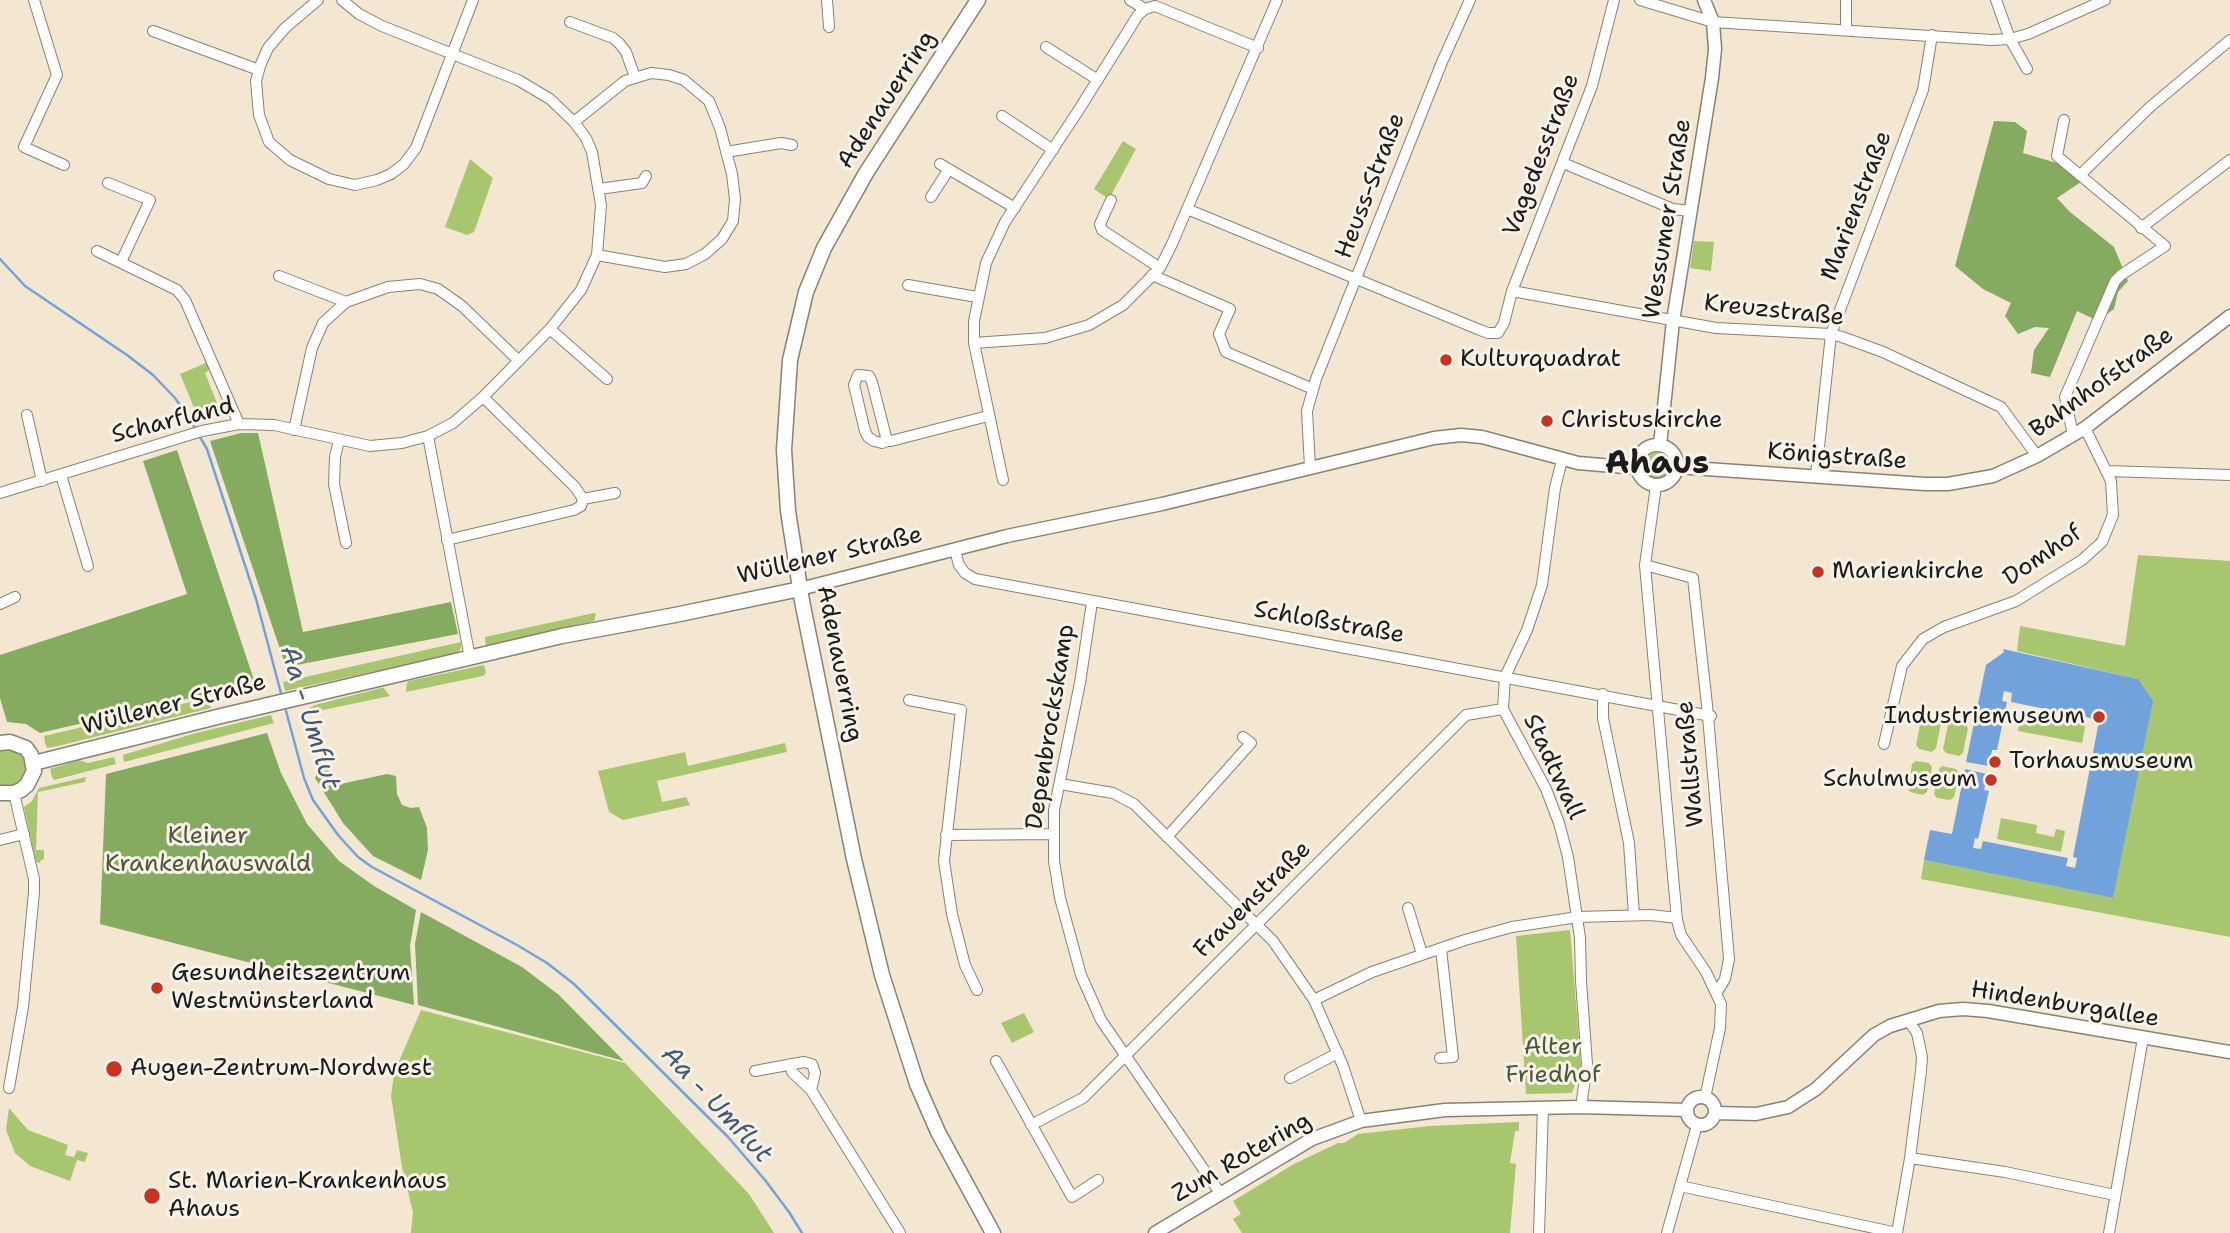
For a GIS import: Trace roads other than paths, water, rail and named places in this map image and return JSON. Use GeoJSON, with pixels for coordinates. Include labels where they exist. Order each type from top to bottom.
{"type":"FeatureCollection","features":[{"type":"Feature","properties":{"kind":"main road","name":"Adenauerring"},"geometry":{"type":"LineString","coordinates":[[978,0],[843,210],[806,292],[790,360],[784,450],[788,511],[800,589],[857,872],[881,975],[917,1084],[967,1189],[993,1233]]}},
{"type":"Feature","properties":{"kind":"main road","name":"Wüllener Straße"},"geometry":{"type":"LineString","coordinates":[[33,763],[562,636],[800,589]]}},
{"type":"Feature","properties":{"kind":"main road"},"geometry":{"type":"LineString","coordinates":[[0,742],[19,744],[31,755],[33,763],[34,771],[27,785],[7,793]]}},
{"type":"Feature","properties":{"kind":"street"},"geometry":{"type":"LineString","coordinates":[[34,0],[57,75],[24,147],[64,164]]}},
{"type":"Feature","properties":{"kind":"street"},"geometry":{"type":"LineString","coordinates":[[318,0],[268,48],[259,70],[256,97],[259,115],[269,142],[299,166],[329,179],[355,185],[391,174],[404,164],[416,148],[473,0]]}},
{"type":"Feature","properties":{"kind":"street","name":"Scharfland"},"geometry":{"type":"LineString","coordinates":[[0,492],[202,431],[239,424],[274,425],[370,446],[414,441],[453,423],[483,397],[550,329],[581,290],[597,255],[601,220],[592,152],[575,122],[550,99],[518,80],[382,26],[359,14],[342,0]]}},
{"type":"Feature","properties":{"kind":"street"},"geometry":{"type":"LineString","coordinates":[[827,0],[830,27]]}},
{"type":"Feature","properties":{"kind":"street"},"geometry":{"type":"LineString","coordinates":[[1130,0],[1145,9]]}},
{"type":"Feature","properties":{"kind":"street"},"geometry":{"type":"LineString","coordinates":[[974,343],[1045,338],[1089,326],[1122,305],[1156,272],[1187,209],[1277,0]]}},
{"type":"Feature","properties":{"kind":"street","name":"Heuss-Straße"},"geometry":{"type":"LineString","coordinates":[[1310,467],[1307,411],[1313,389],[1442,62],[1470,0]]}},
{"type":"Feature","properties":{"kind":"street","name":"Vagedesstraße"},"geometry":{"type":"LineString","coordinates":[[1357,280],[1488,333],[1498,332],[1504,323],[1512,291],[1592,86],[1614,0]]}},
{"type":"Feature","properties":{"kind":"street","name":"Wessumer Straße"},"geometry":{"type":"LineString","coordinates":[[1660,445],[1673,321],[1712,78],[1713,22],[1704,0]]}},
{"type":"Feature","properties":{"kind":"street"},"geometry":{"type":"LineString","coordinates":[[1846,0],[1846,29]]}},
{"type":"Feature","properties":{"kind":"street"},"geometry":{"type":"LineString","coordinates":[[1996,0],[2010,39],[2027,69]]}},
{"type":"Feature","properties":{"kind":"street"},"geometry":{"type":"LineString","coordinates":[[1645,1],[1713,22],[1992,40],[2028,34],[2105,0]]}},
{"type":"Feature","properties":{"kind":"street"},"geometry":{"type":"LineString","coordinates":[[1003,480],[974,343],[977,297],[986,263],[1000,232],[1138,15],[1145,9],[1155,6],[1258,48]]}},
{"type":"Feature","properties":{"kind":"street"},"geometry":{"type":"LineString","coordinates":[[570,22],[613,38],[626,52],[635,76]]}},
{"type":"Feature","properties":{"kind":"street"},"geometry":{"type":"LineString","coordinates":[[153,31],[259,70]]}},
{"type":"Feature","properties":{"kind":"street","name":"Marienstraße"},"geometry":{"type":"LineString","coordinates":[[1816,475],[1831,334],[1923,90],[1932,35]]}},
{"type":"Feature","properties":{"kind":"street"},"geometry":{"type":"LineString","coordinates":[[2080,175],[2150,107],[2230,40]]}},
{"type":"Feature","properties":{"kind":"street"},"geometry":{"type":"LineString","coordinates":[[1046,47],[1098,80]]}},
{"type":"Feature","properties":{"kind":"street"},"geometry":{"type":"LineString","coordinates":[[575,122],[614,88],[635,76],[651,73],[684,80],[709,102],[716,116],[734,186],[735,210],[728,230],[705,254],[686,264],[665,267],[597,255]]}},
{"type":"Feature","properties":{"kind":"street"},"geometry":{"type":"LineString","coordinates":[[1002,116],[1053,150]]}},
{"type":"Feature","properties":{"kind":"street"},"geometry":{"type":"LineString","coordinates":[[2064,120],[2057,156],[2165,246],[2115,281],[2065,397],[2073,435]]}},
{"type":"Feature","properties":{"kind":"street"},"geometry":{"type":"LineString","coordinates":[[726,152],[781,143],[792,145]]}},
{"type":"Feature","properties":{"kind":"street"},"geometry":{"type":"LineString","coordinates":[[2141,228],[2230,160]]}},
{"type":"Feature","properties":{"kind":"street"},"geometry":{"type":"LineString","coordinates":[[1563,163],[1674,209],[1690,211]]}},
{"type":"Feature","properties":{"kind":"street"},"geometry":{"type":"LineString","coordinates":[[930,197],[944,166],[1015,208]]}},
{"type":"Feature","properties":{"kind":"street"},"geometry":{"type":"LineString","coordinates":[[599,189],[642,183],[646,176]]}},
{"type":"Feature","properties":{"kind":"street"},"geometry":{"type":"LineString","coordinates":[[108,183],[150,201],[121,262]]}},
{"type":"Feature","properties":{"kind":"street"},"geometry":{"type":"LineString","coordinates":[[1111,200],[1100,224],[1102,230],[1156,272],[1230,309],[1219,334],[1226,352],[1313,389]]}},
{"type":"Feature","properties":{"kind":"street"},"geometry":{"type":"LineString","coordinates":[[1187,209],[1357,280]]}},
{"type":"Feature","properties":{"kind":"street"},"geometry":{"type":"LineString","coordinates":[[97,251],[177,290],[185,300],[239,424]]}},
{"type":"Feature","properties":{"kind":"street"},"geometry":{"type":"LineString","coordinates":[[279,276],[346,302]]}},
{"type":"Feature","properties":{"kind":"street"},"geometry":{"type":"LineString","coordinates":[[294,430],[315,340],[330,315],[346,302],[388,287],[420,284],[438,289],[462,306],[519,360]]}},
{"type":"Feature","properties":{"kind":"street"},"geometry":{"type":"LineString","coordinates":[[908,285],[977,297]]}},
{"type":"Feature","properties":{"kind":"street","name":"Kreuzstraße"},"geometry":{"type":"LineString","coordinates":[[1512,291],[1716,328],[1831,334],[1883,352],[2001,407],[2038,456]]}},
{"type":"Feature","properties":{"kind":"street","name":"Bahnhofstraße"},"geometry":{"type":"LineString","coordinates":[[1993,476],[2038,456],[2085,428],[2230,316]]}},
{"type":"Feature","properties":{"kind":"street"},"geometry":{"type":"LineString","coordinates":[[550,329],[607,379]]}},
{"type":"Feature","properties":{"kind":"street"},"geometry":{"type":"LineString","coordinates":[[887,441],[872,382],[869,376],[858,375],[854,385],[865,430],[874,441],[887,441],[988,416]]}},
{"type":"Feature","properties":{"kind":"street"},"geometry":{"type":"LineString","coordinates":[[447,540],[574,510],[581,506],[583,499],[575,487],[483,397]]}},
{"type":"Feature","properties":{"kind":"street"},"geometry":{"type":"LineString","coordinates":[[27,415],[42,481]]}},
{"type":"Feature","properties":{"kind":"street","name":"Domhof"},"geometry":{"type":"LineString","coordinates":[[1884,744],[1902,666],[1923,639],[1944,627],[2016,601],[2097,549],[2113,515],[2113,496],[2108,471],[2085,428]]}},
{"type":"Feature","properties":{"kind":"street","name":"Wüllener Straße"},"geometry":{"type":"LineString","coordinates":[[800,589],[1007,536],[1077,523],[1260,481],[1426,439],[1461,435],[1503,440],[1562,460],[1637,468]]}},
{"type":"Feature","properties":{"kind":"street"},"geometry":{"type":"LineString","coordinates":[[428,436],[470,658]]}},
{"type":"Feature","properties":{"kind":"street"},"geometry":{"type":"LineString","coordinates":[[339,440],[334,484],[346,543]]}},
{"type":"Feature","properties":{"kind":"street"},"geometry":{"type":"LineString","coordinates":[[1660,445],[1673,453],[1677,467],[1673,479],[1656,486],[1643,480],[1637,462],[1643,451],[1660,445]]}},
{"type":"Feature","properties":{"kind":"street"},"geometry":{"type":"LineString","coordinates":[[1505,677],[1527,630],[1542,585],[1555,488],[1562,460]]}},
{"type":"Feature","properties":{"kind":"street","name":"Königstraße"},"geometry":{"type":"LineString","coordinates":[[1677,467],[1925,484],[1948,484],[1993,476]]}},
{"type":"Feature","properties":{"kind":"street"},"geometry":{"type":"LineString","coordinates":[[2108,471],[2230,475]]}},
{"type":"Feature","properties":{"kind":"street"},"geometry":{"type":"LineString","coordinates":[[61,475],[88,566]]}},
{"type":"Feature","properties":{"kind":"street","name":"Wallstraße"},"geometry":{"type":"LineString","coordinates":[[1645,565],[1693,578],[1710,715],[1729,959],[1725,979],[1717,992],[1681,936],[1677,915],[1645,565],[1656,486]]}},
{"type":"Feature","properties":{"kind":"street"},"geometry":{"type":"LineString","coordinates":[[583,499],[614,493]]}},
{"type":"Feature","properties":{"kind":"street","name":"Schloßstraße"},"geometry":{"type":"LineString","coordinates":[[955,550],[959,565],[975,579],[1710,715]]}},
{"type":"Feature","properties":{"kind":"street"},"geometry":{"type":"LineString","coordinates":[[0,604],[15,597]]}},
{"type":"Feature","properties":{"kind":"street","name":"Depenbrockskamp"},"geometry":{"type":"LineString","coordinates":[[1093,602],[1053,834],[1060,898],[1081,975],[1101,1020],[1220,1193]]}},
{"type":"Feature","properties":{"kind":"street","name":"Stadtwall"},"geometry":{"type":"LineString","coordinates":[[1505,677],[1503,709],[1546,789],[1559,822],[1578,917],[1587,1063],[1581,1107]]}},
{"type":"Feature","properties":{"kind":"street"},"geometry":{"type":"LineString","coordinates":[[1603,694],[1603,718],[1629,843],[1634,915]]}},
{"type":"Feature","properties":{"kind":"street"},"geometry":{"type":"LineString","coordinates":[[909,700],[961,710],[944,861],[952,914],[965,965],[977,990]]}},
{"type":"Feature","properties":{"kind":"street","name":"Frauenstraße"},"geometry":{"type":"LineString","coordinates":[[1031,1125],[1083,1098],[1466,715],[1503,709]]}},
{"type":"Feature","properties":{"kind":"street"},"geometry":{"type":"LineString","coordinates":[[1167,837],[1251,743],[1243,737]]}},
{"type":"Feature","properties":{"kind":"street"},"geometry":{"type":"LineString","coordinates":[[1060,784],[1124,797],[1258,925],[1314,1000],[1338,1053],[1361,1121]]}},
{"type":"Feature","properties":{"kind":"street"},"geometry":{"type":"LineString","coordinates":[[7,793],[24,834],[34,879],[23,1007],[9,1088]]}},
{"type":"Feature","properties":{"kind":"street"},"geometry":{"type":"LineString","coordinates":[[0,840],[24,834]]}},
{"type":"Feature","properties":{"kind":"street"},"geometry":{"type":"LineString","coordinates":[[946,835],[1053,834]]}},
{"type":"Feature","properties":{"kind":"street"},"geometry":{"type":"LineString","coordinates":[[1408,908],[1422,954]]}},
{"type":"Feature","properties":{"kind":"street"},"geometry":{"type":"LineString","coordinates":[[1314,1000],[1372,972],[1512,927],[1578,917],[1677,915]]}},
{"type":"Feature","properties":{"kind":"street"},"geometry":{"type":"LineString","coordinates":[[1440,1058],[1452,1056],[1441,948]]}},
{"type":"Feature","properties":{"kind":"street"},"geometry":{"type":"LineString","coordinates":[[1705,1098],[1720,1028],[1721,1004],[1717,992]]}},
{"type":"Feature","properties":{"kind":"street","name":"Hindenburgallee"},"geometry":{"type":"LineString","coordinates":[[1715,1113],[1749,1115],[1788,1107],[1816,1089],[1874,1035],[1908,1020],[1939,1011],[1963,1009],[2230,1052]]}},
{"type":"Feature","properties":{"kind":"street"},"geometry":{"type":"LineString","coordinates":[[1680,1186],[1897,1233],[1910,1158],[1922,1057],[1917,1033],[1908,1020]]}},
{"type":"Feature","properties":{"kind":"street"},"geometry":{"type":"LineString","coordinates":[[2109,1233],[2143,1038]]}},
{"type":"Feature","properties":{"kind":"street"},"geometry":{"type":"LineString","coordinates":[[1290,1078],[1338,1053]]}},
{"type":"Feature","properties":{"kind":"street"},"geometry":{"type":"LineString","coordinates":[[996,1061],[1072,1197],[1098,1180]]}},
{"type":"Feature","properties":{"kind":"street"},"geometry":{"type":"LineString","coordinates":[[755,1071],[804,1062],[812,1064],[815,1073],[811,1090]]}},
{"type":"Feature","properties":{"kind":"street"},"geometry":{"type":"LineString","coordinates":[[791,1064],[792,1072],[811,1090],[900,1233]]}},
{"type":"Feature","properties":{"kind":"street"},"geometry":{"type":"LineString","coordinates":[[1696,1098],[1705,1098],[1714,1105],[1715,1113],[1709,1123],[1697,1125],[1690,1120],[1689,1105],[1696,1098]]}},
{"type":"Feature","properties":{"kind":"street"},"geometry":{"type":"LineString","coordinates":[[1539,1233],[1543,1107]]}},
{"type":"Feature","properties":{"kind":"street","name":"Zum Rotering"},"geometry":{"type":"LineString","coordinates":[[1155,1233],[1312,1139],[1361,1121],[1445,1110],[1581,1107],[1688,1110]]}},
{"type":"Feature","properties":{"kind":"street"},"geometry":{"type":"LineString","coordinates":[[1667,1233],[1697,1125]]}},
{"type":"Feature","properties":{"kind":"street"},"geometry":{"type":"LineString","coordinates":[[1910,1158],[2005,1172],[2115,1195]]}},
{"type":"Feature","properties":{"kind":"water"},"geometry":{"type":"Polygon","coordinates":[[[2003,649],[2138,679],[2153,701],[2113,898],[1924,860],[1930,830],[1952,834],[1965,769],[1987,774],[1984,790],[1989,791],[1978,839],[1975,838],[1973,848],[1981,849],[1983,841],[2068,858],[2066,866],[2075,868],[2077,858],[2073,857],[2099,721],[2103,721],[2105,712],[2097,710],[2095,719],[2011,702],[2012,693],[2004,691],[2002,701],[2007,702],[1997,750],[1992,750],[1989,766],[1966,762],[1986,665],[2004,652],[2003,649]]]}},
{"type":"Feature","properties":{"kind":"waterway","name":"Aa - Umflut"},"geometry":{"type":"LineString","coordinates":[[0,259],[25,286],[153,375],[175,398],[189,418],[207,449],[256,599],[282,697]]}},
{"type":"Feature","properties":{"kind":"waterway","name":"Aa - Umflut"},"geometry":{"type":"LineString","coordinates":[[285,707],[304,778],[313,800],[358,857],[517,945],[574,984],[728,1137],[765,1180],[802,1233]]}},
{"type":"Feature","properties":{"kind":"place","name":"Kulturquadrat"},"geometry":{"type":"Point","coordinates":[1446,360]}},
{"type":"Feature","properties":{"kind":"place","name":"Christuskirche"},"geometry":{"type":"Point","coordinates":[1547,421]}},
{"type":"Feature","properties":{"kind":"place","name":"Marienkirche"},"geometry":{"type":"Point","coordinates":[1818,572]}},
{"type":"Feature","properties":{"kind":"place","name":"Industriemuseum"},"geometry":{"type":"Point","coordinates":[2099,717]}},
{"type":"Feature","properties":{"kind":"place","name":"Torhausmuseum"},"geometry":{"type":"Point","coordinates":[1995,762]}},
{"type":"Feature","properties":{"kind":"place","name":"Schulmuseum"},"geometry":{"type":"Point","coordinates":[1991,780]}},
{"type":"Feature","properties":{"kind":"place","name":"Gesundheitszentrum Westmünsterland"},"geometry":{"type":"Point","coordinates":[157,988]}},
{"type":"Feature","properties":{"kind":"place","name":"Augen-Zentrum-Nordwest"},"geometry":{"type":"Point","coordinates":[114,1069]}},
{"type":"Feature","properties":{"kind":"place","name":"St. Marien-Krankenhaus Ahaus"},"geometry":{"type":"Point","coordinates":[152,1196]}},
{"type":"Feature","properties":{"kind":"district","name":"Ahaus"},"geometry":{"type":"Point","coordinates":[1657,465]}},
{"type":"Feature","properties":{"kind":"park label","name":"Kleiner Krankenhauswald"},"geometry":{"type":"Point","coordinates":[208,851]}},
{"type":"Feature","properties":{"kind":"park label","name":"Alter Friedhof"},"geometry":{"type":"Point","coordinates":[1553,1062]}}]}
